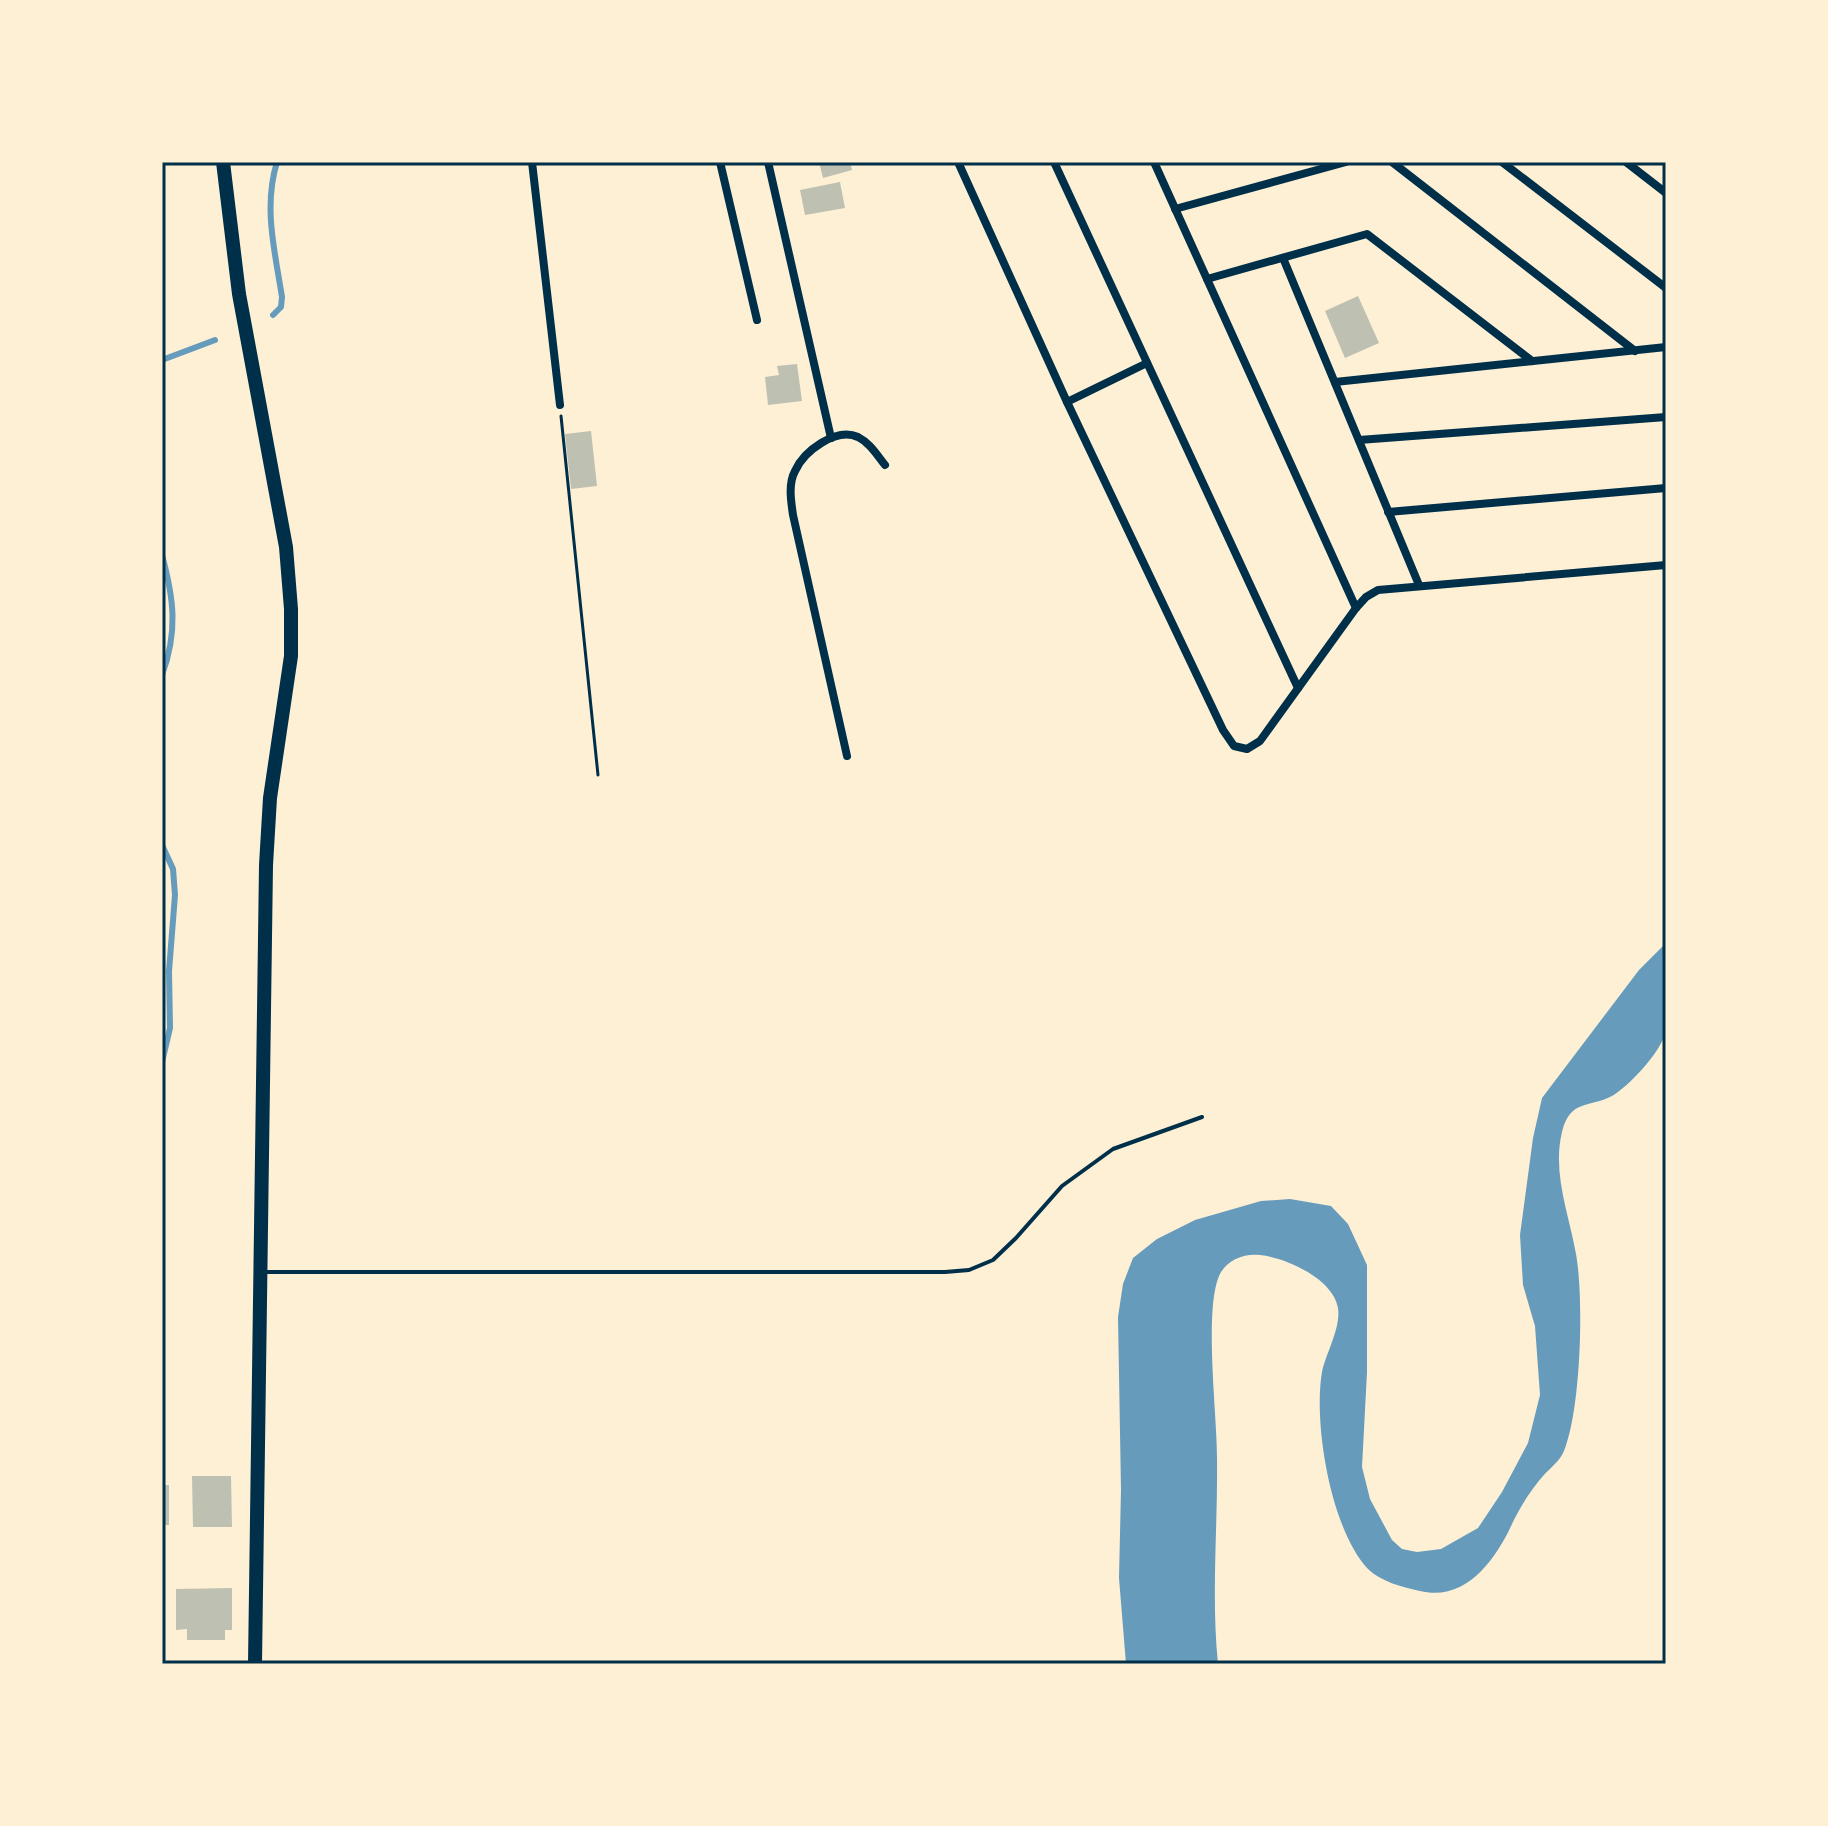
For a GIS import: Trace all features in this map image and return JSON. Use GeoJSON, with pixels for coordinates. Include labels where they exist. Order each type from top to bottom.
{"type":"FeatureCollection","features":[{"type":"Feature","properties":{"kind":"main road"},"geometry":{"type":"LineString","coordinates":[[223,162],[241,308],[286,547],[291,609],[291,656],[270,798],[266,865],[255,1664]]}},
{"type":"Feature","properties":{"kind":"street"},"geometry":{"type":"LineString","coordinates":[[532,162],[560,405]]}},
{"type":"Feature","properties":{"kind":"street"},"geometry":{"type":"LineString","coordinates":[[720,162],[757,320]]}},
{"type":"Feature","properties":{"kind":"street"},"geometry":{"type":"LineString","coordinates":[[768,162],[831,438]]}},
{"type":"Feature","properties":{"kind":"street"},"geometry":{"type":"LineString","coordinates":[[958,162],[1067,402],[1229,740],[1240,749],[1260,741],[1356,608],[1378,590],[1666,565]]}},
{"type":"Feature","properties":{"kind":"street"},"geometry":{"type":"LineString","coordinates":[[1054,162],[1298,688]]}},
{"type":"Feature","properties":{"kind":"street"},"geometry":{"type":"LineString","coordinates":[[1154,162],[1356,608]]}},
{"type":"Feature","properties":{"kind":"street"},"geometry":{"type":"LineString","coordinates":[[1175,209],[1346,162]]}},
{"type":"Feature","properties":{"kind":"street"},"geometry":{"type":"LineString","coordinates":[[1392,162],[1635,351]]}},
{"type":"Feature","properties":{"kind":"street"},"geometry":{"type":"LineString","coordinates":[[1502,162],[1666,288]]}},
{"type":"Feature","properties":{"kind":"street"},"geometry":{"type":"LineString","coordinates":[[1626,162],[1666,193]]}},
{"type":"Feature","properties":{"kind":"street"},"geometry":{"type":"LineString","coordinates":[[1207,279],[1367,234],[1532,361]]}},
{"type":"Feature","properties":{"kind":"street"},"geometry":{"type":"LineString","coordinates":[[1283,258],[1419,585]]}},
{"type":"Feature","properties":{"kind":"street"},"geometry":{"type":"LineString","coordinates":[[1335,382],[1666,347]]}},
{"type":"Feature","properties":{"kind":"street"},"geometry":{"type":"LineString","coordinates":[[1067,402],[1147,363]]}},
{"type":"Feature","properties":{"kind":"street"},"geometry":{"type":"LineString","coordinates":[[1359,440],[1666,417]]}},
{"type":"Feature","properties":{"kind":"street"},"geometry":{"type":"LineString","coordinates":[[847,756],[791,498],[795,471],[804,458],[831,438],[852,435],[861,438],[885,465]]}},
{"type":"Feature","properties":{"kind":"street"},"geometry":{"type":"LineString","coordinates":[[1388,512],[1666,488]]}},
{"type":"Feature","properties":{"kind":"lane"},"geometry":{"type":"LineString","coordinates":[[261,1272],[969,1270],[993,1260],[1062,1186],[1113,1149],[1202,1117]]}},
{"type":"Feature","properties":{"kind":"path"},"geometry":{"type":"LineString","coordinates":[[560,405],[598,775]]}},
{"type":"Feature","properties":{"kind":"water"},"geometry":{"type":"Polygon","coordinates":[[[1666,943],[1667,1016],[1662,1042],[1627,1085],[1604,1100],[1575,1109],[1562,1132],[1560,1178],[1576,1254],[1580,1298],[1574,1409],[1562,1455],[1530,1493],[1497,1552],[1476,1576],[1451,1590],[1436,1593],[1392,1583],[1368,1569],[1344,1529],[1323,1447],[1320,1419],[1322,1372],[1337,1324],[1338,1308],[1328,1288],[1307,1272],[1283,1260],[1248,1255],[1231,1262],[1222,1270],[1212,1313],[1217,1457],[1215,1586],[1218,1664],[1126,1664],[1119,1578],[1118,1317],[1123,1284],[1133,1258],[1157,1239],[1195,1220],[1261,1201],[1290,1199],[1331,1206],[1348,1224],[1367,1265],[1367,1372],[1362,1467],[1370,1499],[1392,1540],[1402,1549],[1417,1552],[1441,1549],[1478,1528],[1502,1492],[1528,1443],[1540,1395],[1535,1326],[1523,1285],[1520,1235],[1533,1138],[1542,1098],[1639,970],[1666,943]]]}},
{"type":"Feature","properties":{"kind":"building"},"geometry":{"type":"Polygon","coordinates":[[[819,162],[850,162],[852,170],[823,178],[819,162]]]}},
{"type":"Feature","properties":{"kind":"building"},"geometry":{"type":"Polygon","coordinates":[[[840,182],[845,208],[805,215],[800,190],[840,182]]]}},
{"type":"Feature","properties":{"kind":"building"},"geometry":{"type":"Polygon","coordinates":[[[1358,296],[1379,343],[1345,358],[1325,311],[1358,296]]]}},
{"type":"Feature","properties":{"kind":"building"},"geometry":{"type":"Polygon","coordinates":[[[797,364],[802,401],[768,405],[765,377],[779,375],[777,366],[797,364]]]}},
{"type":"Feature","properties":{"kind":"building"},"geometry":{"type":"Polygon","coordinates":[[[591,431],[597,486],[571,489],[565,434],[591,431]]]}},
{"type":"Feature","properties":{"kind":"building"},"geometry":{"type":"Polygon","coordinates":[[[192,1476],[231,1476],[232,1527],[193,1527],[192,1476]]]}},
{"type":"Feature","properties":{"kind":"building"},"geometry":{"type":"Polygon","coordinates":[[[162,1485],[169,1485],[169,1525],[162,1525],[162,1485]]]}},
{"type":"Feature","properties":{"kind":"building"},"geometry":{"type":"Polygon","coordinates":[[[232,1588],[232,1630],[225,1630],[225,1640],[187,1640],[187,1629],[176,1630],[176,1589],[232,1588]]]}},
{"type":"Feature","properties":{"kind":"waterway"},"geometry":{"type":"LineString","coordinates":[[273,315],[281,307],[282,297],[271,213],[277,162]]}},
{"type":"Feature","properties":{"kind":"waterway"},"geometry":{"type":"LineString","coordinates":[[162,360],[215,340]]}},
{"type":"Feature","properties":{"kind":"waterway"},"geometry":{"type":"LineString","coordinates":[[162,555],[172,615],[170,644],[162,675]]}},
{"type":"Feature","properties":{"kind":"waterway"},"geometry":{"type":"LineString","coordinates":[[162,845],[173,869],[175,895],[169,971],[170,1028],[162,1062]]}}]}
